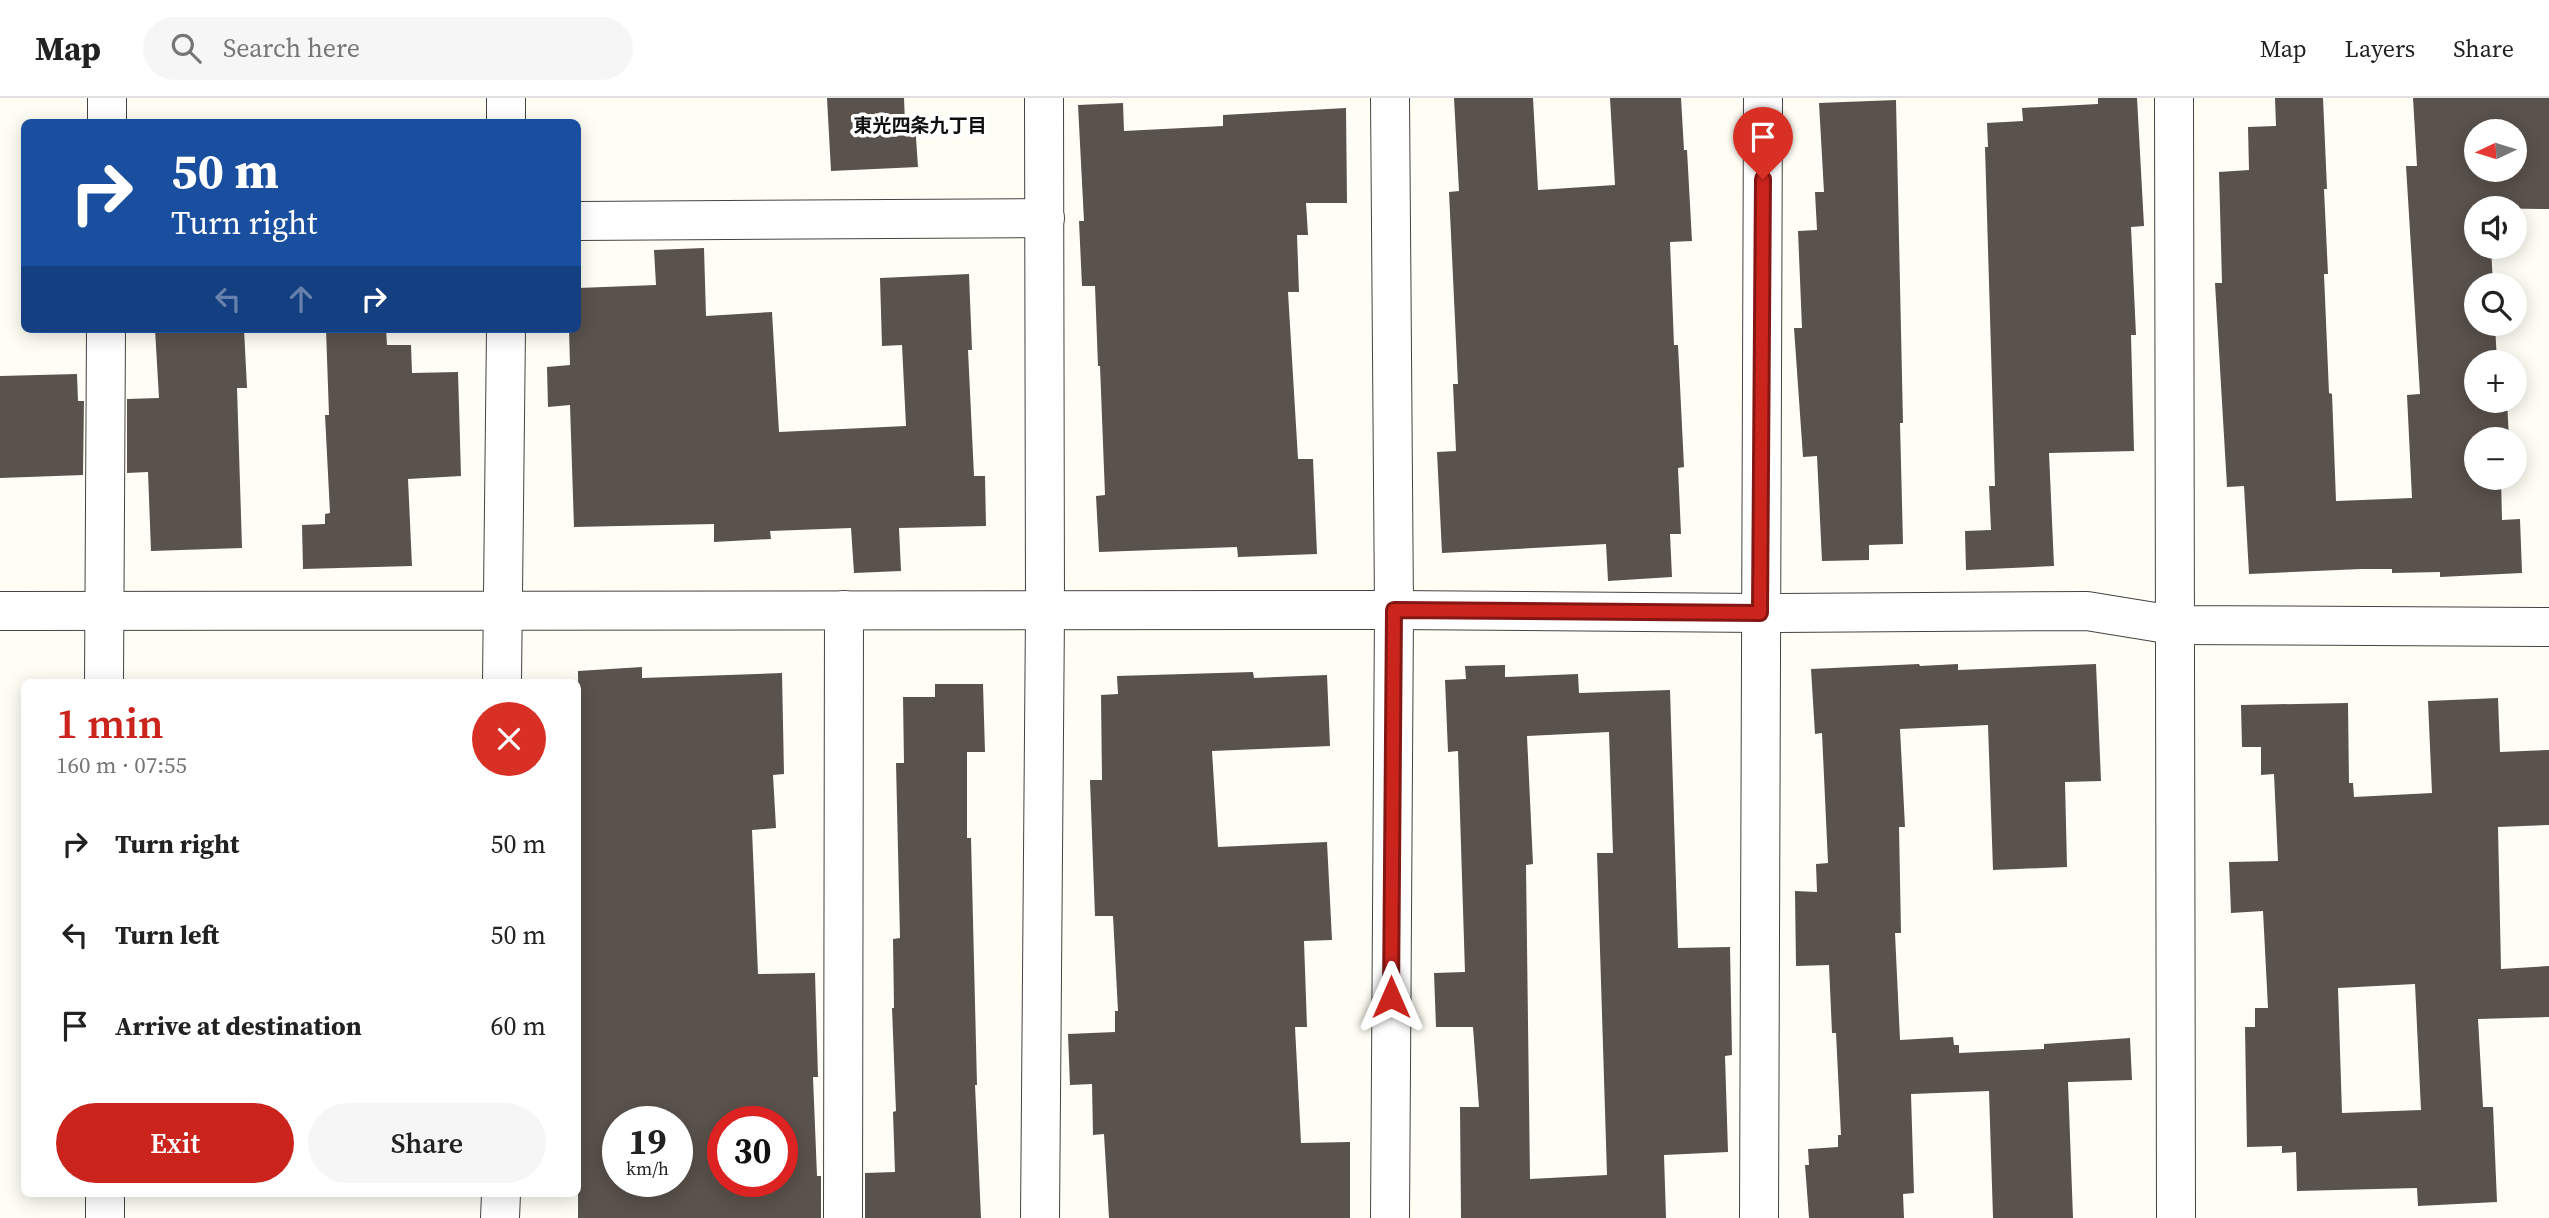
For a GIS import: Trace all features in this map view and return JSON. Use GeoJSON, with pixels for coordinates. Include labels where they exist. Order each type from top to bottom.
{"type":"FeatureCollection","features":[{"type":"Feature","properties":{"kind":"street"},"geometry":{"type":"LineString","coordinates":[[107,98],[107,119]]}},
{"type":"Feature","properties":{"kind":"street"},"geometry":{"type":"LineString","coordinates":[[506,98],[506,119]]}},
{"type":"Feature","properties":{"kind":"street"},"geometry":{"type":"LineString","coordinates":[[1040,1218],[1045,611],[1044,98]]}},
{"type":"Feature","properties":{"kind":"street"},"geometry":{"type":"LineString","coordinates":[[1390,98],[1394,610],[1390,1218]]}},
{"type":"Feature","properties":{"kind":"street"},"geometry":{"type":"LineString","coordinates":[[1759,1218],[1763,98]]}},
{"type":"Feature","properties":{"kind":"street"},"geometry":{"type":"LineString","coordinates":[[2174,98],[2176,1218]]}},
{"type":"Feature","properties":{"kind":"street"},"geometry":{"type":"LineString","coordinates":[[581,221],[1045,218]]}},
{"type":"Feature","properties":{"kind":"street"},"geometry":{"type":"LineString","coordinates":[[104,679],[106,333]]}},
{"type":"Feature","properties":{"kind":"street"},"geometry":{"type":"LineString","coordinates":[[502,679],[506,333]]}},
{"type":"Feature","properties":{"kind":"street"},"geometry":{"type":"LineString","coordinates":[[843,1218],[844,610]]}},
{"type":"Feature","properties":{"kind":"street"},"geometry":{"type":"LineString","coordinates":[[0,611],[2087,611],[2173,625],[2549,627]]}},
{"type":"Feature","properties":{"kind":"street"},"geometry":{"type":"LineString","coordinates":[[105,1197],[105,1218]]}},
{"type":"Feature","properties":{"kind":"street"},"geometry":{"type":"LineString","coordinates":[[500,1197],[500,1218]]}},
{"type":"Feature","properties":{"kind":"building"},"geometry":{"type":"Polygon","coordinates":[[[827,98],[904,98],[905,123],[915,123],[918,167],[831,171],[827,98]]]}},
{"type":"Feature","properties":{"kind":"building"},"geometry":{"type":"Polygon","coordinates":[[[1454,98],[1533,98],[1538,190],[1615,185],[1610,98],[1681,98],[1692,241],[1670,242],[1674,345],[1678,345],[1684,467],[1678,468],[1681,534],[1670,534],[1672,577],[1608,581],[1606,544],[1442,553],[1437,452],[1456,451],[1453,384],[1458,384],[1449,192],[1459,191],[1454,98]]]}},
{"type":"Feature","properties":{"kind":"building"},"geometry":{"type":"Polygon","coordinates":[[[2098,98],[2137,98],[2144,226],[2131,227],[2136,335],[2131,335],[2134,451],[2049,453],[2054,566],[1966,570],[1965,531],[1991,530],[1989,486],[1995,486],[1985,147],[1988,147],[1987,123],[2023,121],[2022,108],[2098,104],[2098,98]]]}},
{"type":"Feature","properties":{"kind":"building"},"geometry":{"type":"Polygon","coordinates":[[[2275,98],[2323,98],[2328,274],[2324,274],[2336,501],[2412,498],[2407,395],[2420,394],[2406,166],[2417,166],[2413,98],[2549,98],[2549,209],[2527,209],[2527,196],[2464,196],[2464,259],[2492,259],[2492,273],[2464,273],[2464,336],[2496,336],[2496,350],[2464,350],[2464,413],[2508,413],[2508,427],[2464,427],[2464,490],[2501,490],[2502,520],[2520,519],[2522,573],[2440,577],[2440,572],[2392,573],[2392,569],[2361,569],[2249,574],[2244,486],[2227,487],[2215,283],[2222,283],[2219,172],[2249,170],[2248,127],[2276,126],[2275,98]]]}},
{"type":"Feature","properties":{"kind":"building"},"geometry":{"type":"Polygon","coordinates":[[[1896,100],[1903,544],[1869,545],[1869,560],[1822,561],[1817,456],[1803,457],[1794,328],[1802,328],[1798,231],[1817,230],[1815,192],[1824,192],[1819,103],[1896,100]]]}},
{"type":"Feature","properties":{"kind":"building"},"geometry":{"type":"Polygon","coordinates":[[[1123,103],[1124,131],[1223,126],[1223,115],[1346,108],[1347,203],[1306,203],[1308,235],[1297,235],[1299,292],[1288,292],[1298,459],[1313,459],[1317,554],[1238,557],[1237,547],[1099,552],[1096,496],[1105,495],[1100,366],[1095,286],[1082,286],[1079,221],[1084,221],[1078,105],[1123,103]]]}},
{"type":"Feature","properties":{"kind":"building"},"geometry":{"type":"Polygon","coordinates":[[[704,248],[706,316],[772,312],[779,432],[906,426],[902,345],[882,346],[880,278],[969,274],[972,350],[968,350],[974,476],[985,476],[986,526],[899,528],[901,571],[854,573],[851,528],[770,531],[771,539],[714,542],[714,524],[574,527],[570,405],[548,407],[547,367],[570,365],[569,333],[581,333],[581,288],[656,285],[654,250],[704,248]]]}},
{"type":"Feature","properties":{"kind":"building"},"geometry":{"type":"Polygon","coordinates":[[[155,333],[244,333],[247,388],[237,388],[242,548],[151,551],[148,472],[127,473],[127,399],[159,398],[155,333]]]}},
{"type":"Feature","properties":{"kind":"building"},"geometry":{"type":"Polygon","coordinates":[[[326,333],[386,333],[387,345],[411,345],[412,373],[458,372],[461,476],[408,479],[412,566],[303,569],[302,525],[325,524],[325,514],[330,513],[325,415],[329,415],[326,333]]]}},
{"type":"Feature","properties":{"kind":"building"},"geometry":{"type":"Polygon","coordinates":[[[77,374],[78,401],[84,401],[83,475],[0,478],[0,376],[77,374]]]}},
{"type":"Feature","properties":{"kind":"building"},"geometry":{"type":"Polygon","coordinates":[[[1958,664],[1958,670],[2096,664],[2101,781],[2065,782],[2067,867],[1993,870],[1988,725],[1900,729],[1905,827],[1899,827],[1901,933],[1895,933],[1900,1040],[1953,1037],[1954,1045],[1959,1045],[1959,1053],[2044,1049],[2044,1044],[2130,1038],[2132,1080],[2068,1082],[2073,1218],[1993,1218],[1989,1091],[1911,1094],[1914,1193],[1903,1194],[1904,1218],[1809,1218],[1805,1165],[1809,1165],[1808,1149],[1838,1147],[1838,1135],[1841,1135],[1836,1033],[1832,1033],[1829,965],[1796,966],[1795,891],[1817,892],[1816,864],[1828,863],[1822,733],[1815,734],[1811,669],[1958,664]]]}},
{"type":"Feature","properties":{"kind":"building"},"geometry":{"type":"Polygon","coordinates":[[[1505,665],[1505,677],[1578,674],[1579,693],[1670,690],[1678,948],[1730,947],[1732,1055],[1725,1056],[1728,1152],[1664,1155],[1666,1218],[1461,1218],[1460,1107],[1479,1107],[1473,1027],[1436,1027],[1434,973],[1465,972],[1458,751],[1448,752],[1445,680],[1466,679],[1465,666],[1505,665]],[[1609,732],[1527,736],[1533,864],[1526,865],[1530,1179],[1607,1175],[1597,853],[1613,853],[1609,732]]]}},
{"type":"Feature","properties":{"kind":"building"},"geometry":{"type":"Polygon","coordinates":[[[642,667],[642,678],[782,673],[784,774],[773,775],[776,828],[752,830],[758,974],[815,973],[818,1077],[813,1077],[817,1176],[821,1176],[821,1218],[578,1218],[578,1197],[581,1197],[581,679],[578,679],[578,671],[642,667]]]}},
{"type":"Feature","properties":{"kind":"building"},"geometry":{"type":"Polygon","coordinates":[[[1253,672],[1254,678],[1327,675],[1330,746],[1212,751],[1218,847],[1327,842],[1332,940],[1304,941],[1307,1027],[1295,1027],[1301,1143],[1350,1142],[1350,1218],[1109,1218],[1104,1134],[1093,1135],[1092,1084],[1070,1085],[1068,1034],[1115,1032],[1115,1011],[1118,1011],[1113,916],[1095,916],[1090,780],[1102,780],[1101,695],[1118,694],[1117,676],[1253,672]]]}},
{"type":"Feature","properties":{"kind":"building"},"geometry":{"type":"Polygon","coordinates":[[[935,684],[983,684],[985,752],[967,752],[967,838],[971,838],[975,1085],[981,1218],[865,1218],[865,1173],[895,1172],[893,939],[900,938],[896,763],[904,763],[903,697],[935,697],[935,684]]]}},
{"type":"Feature","properties":{"kind":"building"},"geometry":{"type":"Polygon","coordinates":[[[2498,698],[2500,752],[2549,750],[2549,825],[2498,827],[2501,969],[2549,966],[2549,1017],[2478,1019],[2483,1107],[2493,1107],[2497,1202],[2418,1206],[2417,1188],[2297,1191],[2296,1152],[2282,1153],[2282,1146],[2247,1147],[2245,1027],[2255,1027],[2255,1008],[2268,1008],[2263,911],[2231,913],[2229,862],[2278,861],[2274,774],[2261,775],[2261,747],[2242,747],[2241,705],[2348,703],[2349,783],[2353,783],[2354,797],[2432,793],[2428,701],[2498,698]],[[2415,984],[2338,988],[2342,1113],[2421,1110],[2415,984]]]}},
{"type":"Feature","properties":{"kind":"district","name":"東光四条九丁目"},"geometry":{"type":"Point","coordinates":[920,125]}},
{"type":"Feature","properties":{"kind":"route"},"geometry":{"type":"LineString","coordinates":[[1391,997],[1394,610],[1760,613],[1763,179]]}}]}
